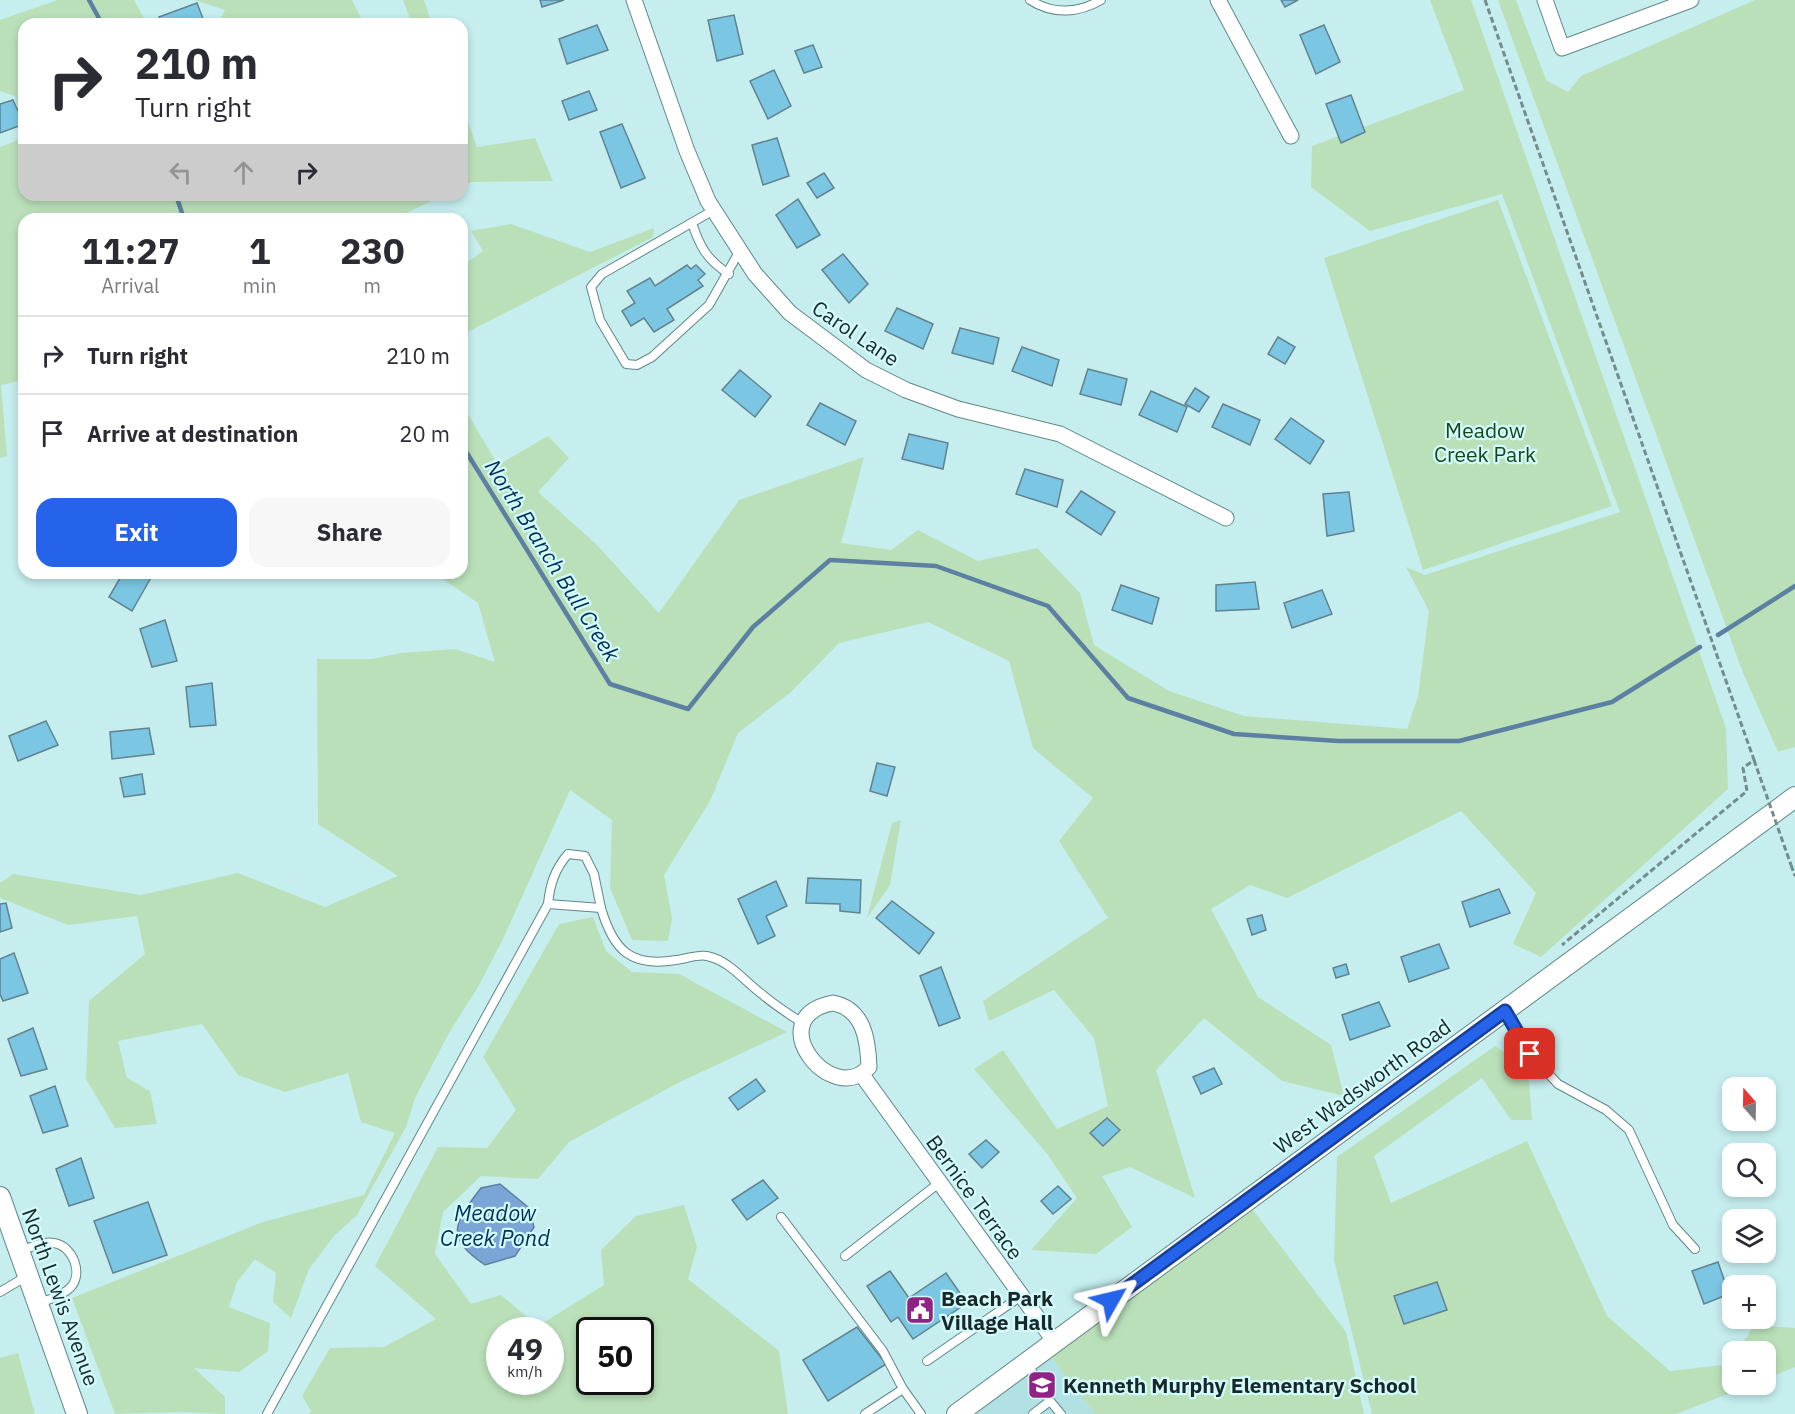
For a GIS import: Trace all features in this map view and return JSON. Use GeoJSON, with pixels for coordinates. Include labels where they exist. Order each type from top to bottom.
{"type":"FeatureCollection","features":[{"type":"Feature","properties":{"kind":"main road","name":"West Wadsworth Road"},"geometry":{"type":"LineString","coordinates":[[957,1414],[1795,797]]}},
{"type":"Feature","properties":{"kind":"main road","name":"North Lewis Avenue"},"geometry":{"type":"LineString","coordinates":[[0,1197],[77,1414]]}},
{"type":"Feature","properties":{"kind":"street","name":"Carol Lane"},"geometry":{"type":"LineString","coordinates":[[634,0],[687,151],[714,210],[755,274],[790,313],[866,370],[906,390],[958,409],[1060,434],[1226,518]]}},
{"type":"Feature","properties":{"kind":"street"},"geometry":{"type":"LineString","coordinates":[[1218,0],[1291,136]]}},
{"type":"Feature","properties":{"kind":"street"},"geometry":{"type":"LineString","coordinates":[[1545,0],[1562,48],[1691,0]]}},
{"type":"Feature","properties":{"kind":"street"},"geometry":{"type":"LineString","coordinates":[[833,1003],[845,1005],[862,1023],[868,1048],[869,1067],[862,1076],[848,1078],[833,1074],[810,1061],[803,1050],[801,1036],[807,1015],[820,1005],[833,1003]]}},
{"type":"Feature","properties":{"kind":"street","name":"Bernice Terrace"},"geometry":{"type":"LineString","coordinates":[[862,1076],[1055,1342]]}},
{"type":"Feature","properties":{"kind":"lane"},"geometry":{"type":"LineString","coordinates":[[1030,0],[1039,6],[1063,12],[1087,9],[1101,0]]}},
{"type":"Feature","properties":{"kind":"lane"},"geometry":{"type":"LineString","coordinates":[[714,210],[602,274],[591,287],[600,320],[626,364],[637,365],[652,357],[709,305],[729,274],[739,252]]}},
{"type":"Feature","properties":{"kind":"lane"},"geometry":{"type":"LineString","coordinates":[[692,223],[700,249],[714,264],[729,274]]}},
{"type":"Feature","properties":{"kind":"lane"},"geometry":{"type":"LineString","coordinates":[[267,1414],[548,904],[550,887],[560,864],[568,854],[585,856],[594,874],[608,932],[622,952],[642,961],[668,962],[706,955],[724,963],[762,995],[804,1024]]}},
{"type":"Feature","properties":{"kind":"lane"},"geometry":{"type":"LineString","coordinates":[[548,904],[601,908]]}},
{"type":"Feature","properties":{"kind":"lane"},"geometry":{"type":"LineString","coordinates":[[1505,1011],[1530,1054],[1558,1084],[1606,1110],[1629,1130],[1673,1225],[1695,1249]]}},
{"type":"Feature","properties":{"kind":"lane"},"geometry":{"type":"LineString","coordinates":[[845,1256],[939,1183]]}},
{"type":"Feature","properties":{"kind":"lane"},"geometry":{"type":"LineString","coordinates":[[781,1217],[883,1351],[903,1389],[921,1414]]}},
{"type":"Feature","properties":{"kind":"lane"},"geometry":{"type":"LineString","coordinates":[[20,1252],[38,1245],[55,1243],[69,1251],[73,1259],[76,1279],[72,1286],[64,1293],[38,1304]]}},
{"type":"Feature","properties":{"kind":"lane"},"geometry":{"type":"LineString","coordinates":[[0,1292],[28,1275]]}},
{"type":"Feature","properties":{"kind":"lane"},"geometry":{"type":"LineString","coordinates":[[927,1361],[1021,1296]]}},
{"type":"Feature","properties":{"kind":"lane"},"geometry":{"type":"LineString","coordinates":[[1027,1363],[1050,1401],[1061,1414]]}},
{"type":"Feature","properties":{"kind":"lane"},"geometry":{"type":"LineString","coordinates":[[865,1414],[903,1389]]}},
{"type":"Feature","properties":{"kind":"lane"},"geometry":{"type":"LineString","coordinates":[[1033,1414],[1050,1401]]}},
{"type":"Feature","properties":{"kind":"path"},"geometry":{"type":"LineString","coordinates":[[1485,0],[1795,876]]}},
{"type":"Feature","properties":{"kind":"path"},"geometry":{"type":"LineString","coordinates":[[1558,948],[1747,791],[1743,768],[1754,760]]}},
{"type":"Feature","properties":{"kind":"shaded area","name":"Kenneth Murphy Elementary School"},"geometry":{"type":"Polygon","coordinates":[[[1051,1357],[1095,1414],[973,1414],[1051,1357]]]}},
{"type":"Feature","properties":{"kind":"green space"},"geometry":{"type":"Polygon","coordinates":[[[58,0],[134,0],[144,18],[18,18],[18,109],[15,96],[0,91],[0,20],[58,0]]]}},
{"type":"Feature","properties":{"kind":"green space"},"geometry":{"type":"Polygon","coordinates":[[[195,0],[352,0],[361,18],[222,18],[225,10],[195,0]]]}},
{"type":"Feature","properties":{"kind":"green space"},"geometry":{"type":"Polygon","coordinates":[[[403,0],[424,0],[430,18],[410,18],[403,0]]]}},
{"type":"Feature","properties":{"kind":"green space"},"geometry":{"type":"Polygon","coordinates":[[[1430,0],[1471,0],[1726,728],[1728,789],[1541,957],[1513,944],[1536,893],[1461,811],[1287,898],[1250,885],[1211,909],[1258,997],[1331,1045],[1344,1096],[1282,1081],[1204,1018],[1156,1070],[1195,1198],[1130,1167],[1102,1176],[1132,1227],[1096,1254],[1031,1250],[1077,1198],[1048,1155],[974,1069],[1003,1050],[1057,1129],[1108,1106],[1094,1038],[1054,990],[989,1021],[983,1001],[1108,918],[1059,841],[1093,798],[1033,748],[1009,661],[928,622],[839,643],[791,692],[738,733],[710,801],[664,875],[672,918],[668,941],[632,940],[610,888],[612,820],[570,790],[503,939],[415,1098],[406,1127],[357,1215],[334,1236],[309,1269],[291,1318],[273,1302],[276,1273],[255,1259],[237,1282],[229,1307],[270,1323],[268,1351],[239,1372],[194,1368],[225,1397],[225,1414],[181,1412],[115,1414],[72,1298],[263,1222],[364,1195],[395,1133],[361,1122],[348,1073],[285,1092],[238,1075],[202,1024],[118,1041],[127,1078],[150,1091],[157,1124],[115,1128],[86,1079],[89,1001],[145,954],[137,916],[68,925],[0,898],[0,883],[13,874],[141,895],[238,873],[325,907],[398,876],[318,824],[317,659],[372,659],[401,653],[455,649],[495,662],[478,603],[443,579],[468,579],[468,414],[498,465],[548,436],[569,458],[538,492],[596,544],[659,613],[739,500],[864,457],[841,543],[891,550],[918,530],[978,561],[1037,548],[1080,593],[1094,645],[1169,691],[1244,716],[1407,729],[1418,696],[1429,611],[1406,567],[1425,575],[1620,512],[1502,194],[1370,231],[1311,187],[1312,146],[1464,90],[1430,0]]]}},
{"type":"Feature","properties":{"kind":"green space"},"geometry":{"type":"Polygon","coordinates":[[[1498,0],[1516,0],[1546,80],[1568,92],[1581,76],[1755,0],[1795,0],[1795,747],[1778,752],[1743,673],[1498,0]]]}},
{"type":"Feature","properties":{"kind":"green space"},"geometry":{"type":"Polygon","coordinates":[[[468,122],[477,147],[535,138],[553,181],[468,184],[468,122]]]}},
{"type":"Feature","properties":{"kind":"green space"},"geometry":{"type":"Polygon","coordinates":[[[18,140],[18,201],[432,201],[406,213],[18,213],[18,381],[1,385],[7,456],[0,458],[0,147],[18,140]]]}},
{"type":"Feature","properties":{"kind":"green space","name":"Meadow Creek Park"},"geometry":{"type":"Polygon","coordinates":[[[1498,200],[1612,506],[1423,570],[1324,258],[1498,200]]]}},
{"type":"Feature","properties":{"kind":"green space"},"geometry":{"type":"Polygon","coordinates":[[[511,224],[590,252],[654,228],[653,237],[468,332],[468,262],[483,251],[471,231],[511,224]]]}},
{"type":"Feature","properties":{"kind":"green space"},"geometry":{"type":"Polygon","coordinates":[[[901,820],[890,885],[867,918],[892,823],[901,820]]]}},
{"type":"Feature","properties":{"kind":"green space"},"geometry":{"type":"Polygon","coordinates":[[[593,917],[606,951],[632,972],[679,974],[787,1032],[680,1082],[569,1142],[538,1179],[481,1176],[443,1212],[435,1254],[471,1304],[501,1295],[527,1317],[486,1317],[486,1395],[564,1395],[564,1317],[552,1317],[604,1285],[601,1250],[636,1216],[684,1205],[697,1247],[688,1279],[779,1351],[788,1414],[309,1414],[311,1411],[302,1396],[330,1348],[384,1347],[436,1319],[375,1266],[438,1147],[487,1148],[516,1110],[483,1057],[559,924],[593,917]]]}},
{"type":"Feature","properties":{"kind":"green space"},"geometry":{"type":"Polygon","coordinates":[[[1495,1046],[1528,1068],[1532,1120],[1511,1120],[1482,1078],[1374,1156],[1391,1203],[1527,1141],[1607,1316],[1670,1371],[1722,1365],[1722,1395],[1725,1395],[1676,1414],[1372,1414],[1334,1260],[1337,1157],[1495,1046]]]}},
{"type":"Feature","properties":{"kind":"green space"},"geometry":{"type":"Polygon","coordinates":[[[1253,1210],[1346,1332],[1364,1414],[1095,1414],[1051,1357],[1253,1210]]]}},
{"type":"Feature","properties":{"kind":"green space"},"geometry":{"type":"Polygon","coordinates":[[[1776,1327],[1795,1328],[1795,1367],[1776,1375],[1776,1341],[1744,1341],[1752,1329],[1776,1329],[1776,1327]]]}},
{"type":"Feature","properties":{"kind":"green space"},"geometry":{"type":"Polygon","coordinates":[[[18,1353],[35,1414],[0,1414],[0,1358],[18,1353]]]}},
{"type":"Feature","properties":{"kind":"water","name":"Meadow Creek Pond"},"geometry":{"type":"Polygon","coordinates":[[[500,1184],[529,1208],[534,1227],[515,1256],[485,1265],[463,1246],[457,1229],[464,1211],[481,1188],[500,1184]]]}},
{"type":"Feature","properties":{"kind":"building"},"geometry":{"type":"Polygon","coordinates":[[[540,0],[564,0],[542,7],[540,0]]]}},
{"type":"Feature","properties":{"kind":"building"},"geometry":{"type":"Polygon","coordinates":[[[1281,0],[1298,0],[1285,7],[1281,0]]]}},
{"type":"Feature","properties":{"kind":"building"},"geometry":{"type":"Polygon","coordinates":[[[197,3],[203,18],[159,18],[197,3]]]}},
{"type":"Feature","properties":{"kind":"building"},"geometry":{"type":"Polygon","coordinates":[[[734,15],[743,54],[717,61],[708,20],[734,15]]]}},
{"type":"Feature","properties":{"kind":"building"},"geometry":{"type":"Polygon","coordinates":[[[597,25],[608,50],[567,64],[559,39],[597,25]]]}},
{"type":"Feature","properties":{"kind":"building"},"geometry":{"type":"Polygon","coordinates":[[[1324,25],[1340,62],[1316,74],[1300,35],[1324,25]]]}},
{"type":"Feature","properties":{"kind":"building"},"geometry":{"type":"Polygon","coordinates":[[[813,45],[822,67],[804,73],[795,51],[813,45]]]}},
{"type":"Feature","properties":{"kind":"building"},"geometry":{"type":"Polygon","coordinates":[[[774,70],[791,106],[768,119],[750,81],[774,70]]]}},
{"type":"Feature","properties":{"kind":"building"},"geometry":{"type":"Polygon","coordinates":[[[589,91],[597,110],[569,120],[562,101],[589,91]]]}},
{"type":"Feature","properties":{"kind":"building"},"geometry":{"type":"Polygon","coordinates":[[[1351,95],[1365,132],[1341,143],[1326,104],[1351,95]]]}},
{"type":"Feature","properties":{"kind":"building"},"geometry":{"type":"Polygon","coordinates":[[[13,100],[18,111],[18,126],[0,133],[0,104],[13,100]]]}},
{"type":"Feature","properties":{"kind":"building"},"geometry":{"type":"Polygon","coordinates":[[[622,124],[645,178],[621,188],[600,132],[622,124]]]}},
{"type":"Feature","properties":{"kind":"building"},"geometry":{"type":"Polygon","coordinates":[[[777,138],[789,176],[763,185],[752,145],[777,138]]]}},
{"type":"Feature","properties":{"kind":"building"},"geometry":{"type":"Polygon","coordinates":[[[824,173],[834,188],[817,198],[807,183],[824,173]]]}},
{"type":"Feature","properties":{"kind":"building"},"geometry":{"type":"Polygon","coordinates":[[[798,199],[820,235],[797,248],[776,215],[798,199]]]}},
{"type":"Feature","properties":{"kind":"building"},"geometry":{"type":"Polygon","coordinates":[[[843,254],[868,284],[849,303],[822,270],[843,254]]]}},
{"type":"Feature","properties":{"kind":"building"},"geometry":{"type":"Polygon","coordinates":[[[687,265],[691,269],[696,265],[705,274],[698,280],[703,286],[667,309],[674,320],[654,332],[644,318],[631,326],[622,311],[635,303],[627,291],[650,278],[655,286],[687,265]]]}},
{"type":"Feature","properties":{"kind":"building"},"geometry":{"type":"Polygon","coordinates":[[[897,308],[933,324],[923,349],[885,331],[897,308]]]}},
{"type":"Feature","properties":{"kind":"building"},"geometry":{"type":"Polygon","coordinates":[[[960,328],[999,338],[993,364],[952,353],[960,328]]]}},
{"type":"Feature","properties":{"kind":"building"},"geometry":{"type":"Polygon","coordinates":[[[1278,337],[1295,347],[1285,364],[1268,354],[1278,337]]]}},
{"type":"Feature","properties":{"kind":"building"},"geometry":{"type":"Polygon","coordinates":[[[1022,347],[1059,360],[1052,386],[1012,371],[1022,347]]]}},
{"type":"Feature","properties":{"kind":"building"},"geometry":{"type":"Polygon","coordinates":[[[1088,369],[1127,379],[1121,405],[1080,394],[1088,369]]]}},
{"type":"Feature","properties":{"kind":"building"},"geometry":{"type":"Polygon","coordinates":[[[740,370],[771,396],[755,417],[722,390],[740,370]]]}},
{"type":"Feature","properties":{"kind":"building"},"geometry":{"type":"Polygon","coordinates":[[[1195,388],[1209,397],[1199,412],[1185,404],[1195,388]]]}},
{"type":"Feature","properties":{"kind":"building"},"geometry":{"type":"Polygon","coordinates":[[[1151,391],[1187,407],[1177,432],[1139,415],[1151,391]]]}},
{"type":"Feature","properties":{"kind":"building"},"geometry":{"type":"Polygon","coordinates":[[[820,403],[856,421],[845,445],[807,425],[820,403]]]}},
{"type":"Feature","properties":{"kind":"building"},"geometry":{"type":"Polygon","coordinates":[[[1223,404],[1260,420],[1250,445],[1212,427],[1223,404]]]}},
{"type":"Feature","properties":{"kind":"building"},"geometry":{"type":"Polygon","coordinates":[[[1291,418],[1324,441],[1310,464],[1275,439],[1291,418]]]}},
{"type":"Feature","properties":{"kind":"building"},"geometry":{"type":"Polygon","coordinates":[[[909,434],[948,443],[943,469],[902,459],[909,434]]]}},
{"type":"Feature","properties":{"kind":"building"},"geometry":{"type":"Polygon","coordinates":[[[1025,469],[1063,480],[1057,507],[1016,494],[1025,469]]]}},
{"type":"Feature","properties":{"kind":"building"},"geometry":{"type":"Polygon","coordinates":[[[1081,491],[1115,512],[1101,535],[1066,512],[1081,491]]]}},
{"type":"Feature","properties":{"kind":"building"},"geometry":{"type":"Polygon","coordinates":[[[1349,492],[1354,531],[1327,536],[1323,494],[1349,492]]]}},
{"type":"Feature","properties":{"kind":"building"},"geometry":{"type":"Polygon","coordinates":[[[120,579],[150,579],[132,611],[109,597],[120,579]]]}},
{"type":"Feature","properties":{"kind":"building"},"geometry":{"type":"Polygon","coordinates":[[[1255,582],[1259,609],[1216,611],[1216,585],[1255,582]]]}},
{"type":"Feature","properties":{"kind":"building"},"geometry":{"type":"Polygon","coordinates":[[[1121,585],[1159,598],[1152,624],[1112,610],[1121,585]]]}},
{"type":"Feature","properties":{"kind":"building"},"geometry":{"type":"Polygon","coordinates":[[[1322,590],[1332,614],[1292,628],[1284,603],[1322,590]]]}},
{"type":"Feature","properties":{"kind":"building"},"geometry":{"type":"Polygon","coordinates":[[[165,620],[177,661],[152,667],[140,629],[165,620]]]}},
{"type":"Feature","properties":{"kind":"building"},"geometry":{"type":"Polygon","coordinates":[[[212,683],[216,725],[190,727],[186,687],[212,683]]]}},
{"type":"Feature","properties":{"kind":"building"},"geometry":{"type":"Polygon","coordinates":[[[46,721],[58,745],[18,761],[9,736],[46,721]]]}},
{"type":"Feature","properties":{"kind":"building"},"geometry":{"type":"Polygon","coordinates":[[[149,728],[154,754],[112,759],[110,732],[149,728]]]}},
{"type":"Feature","properties":{"kind":"building"},"geometry":{"type":"Polygon","coordinates":[[[877,763],[895,767],[887,796],[870,791],[877,763]]]}},
{"type":"Feature","properties":{"kind":"building"},"geometry":{"type":"Polygon","coordinates":[[[142,774],[145,794],[124,797],[120,778],[142,774]]]}},
{"type":"Feature","properties":{"kind":"building"},"geometry":{"type":"Polygon","coordinates":[[[808,878],[861,880],[860,913],[840,911],[840,904],[806,903],[808,878]]]}},
{"type":"Feature","properties":{"kind":"building"},"geometry":{"type":"Polygon","coordinates":[[[776,881],[787,906],[766,916],[775,936],[758,944],[738,899],[776,881]]]}},
{"type":"Feature","properties":{"kind":"building"},"geometry":{"type":"Polygon","coordinates":[[[1499,889],[1510,913],[1470,927],[1462,902],[1499,889]]]}},
{"type":"Feature","properties":{"kind":"building"},"geometry":{"type":"Polygon","coordinates":[[[892,901],[934,933],[919,954],[876,918],[892,901]]]}},
{"type":"Feature","properties":{"kind":"building"},"geometry":{"type":"Polygon","coordinates":[[[6,903],[12,928],[0,932],[0,904],[6,903]]]}},
{"type":"Feature","properties":{"kind":"building"},"geometry":{"type":"Polygon","coordinates":[[[1262,915],[1266,930],[1252,935],[1247,919],[1262,915]]]}},
{"type":"Feature","properties":{"kind":"building"},"geometry":{"type":"Polygon","coordinates":[[[1439,944],[1449,968],[1409,982],[1401,957],[1439,944]]]}},
{"type":"Feature","properties":{"kind":"building"},"geometry":{"type":"Polygon","coordinates":[[[14,953],[28,993],[3,1001],[0,994],[0,959],[14,953]]]}},
{"type":"Feature","properties":{"kind":"building"},"geometry":{"type":"Polygon","coordinates":[[[1346,964],[1349,974],[1336,978],[1333,968],[1346,964]]]}},
{"type":"Feature","properties":{"kind":"building"},"geometry":{"type":"Polygon","coordinates":[[[941,967],[960,1018],[939,1026],[920,976],[941,967]]]}},
{"type":"Feature","properties":{"kind":"building"},"geometry":{"type":"Polygon","coordinates":[[[1379,1002],[1390,1026],[1350,1040],[1342,1015],[1379,1002]]]}},
{"type":"Feature","properties":{"kind":"building"},"geometry":{"type":"Polygon","coordinates":[[[33,1028],[47,1069],[21,1076],[8,1039],[33,1028]]]}},
{"type":"Feature","properties":{"kind":"building"},"geometry":{"type":"Polygon","coordinates":[[[1214,1068],[1222,1084],[1201,1094],[1193,1077],[1214,1068]]]}},
{"type":"Feature","properties":{"kind":"building"},"geometry":{"type":"Polygon","coordinates":[[[756,1079],[765,1091],[738,1110],[729,1098],[756,1079]]]}},
{"type":"Feature","properties":{"kind":"building"},"geometry":{"type":"Polygon","coordinates":[[[55,1086],[68,1126],[43,1133],[30,1096],[55,1086]]]}},
{"type":"Feature","properties":{"kind":"building"},"geometry":{"type":"Polygon","coordinates":[[[1107,1118],[1120,1130],[1103,1146],[1090,1133],[1107,1118]]]}},
{"type":"Feature","properties":{"kind":"building"},"geometry":{"type":"Polygon","coordinates":[[[986,1140],[999,1152],[982,1168],[969,1154],[986,1140]]]}},
{"type":"Feature","properties":{"kind":"building"},"geometry":{"type":"Polygon","coordinates":[[[81,1158],[94,1198],[69,1206],[56,1169],[81,1158]]]}},
{"type":"Feature","properties":{"kind":"building"},"geometry":{"type":"Polygon","coordinates":[[[763,1180],[778,1198],[747,1220],[732,1200],[763,1180]]]}},
{"type":"Feature","properties":{"kind":"building"},"geometry":{"type":"Polygon","coordinates":[[[1058,1186],[1071,1199],[1053,1214],[1041,1201],[1058,1186]]]}},
{"type":"Feature","properties":{"kind":"building"},"geometry":{"type":"Polygon","coordinates":[[[148,1202],[167,1255],[113,1273],[94,1221],[148,1202]]]}},
{"type":"Feature","properties":{"kind":"building"},"geometry":{"type":"Polygon","coordinates":[[[1718,1262],[1722,1275],[1722,1297],[1704,1304],[1692,1271],[1718,1262]]]}},
{"type":"Feature","properties":{"kind":"building","name":"Beach Park Village Hall"},"geometry":{"type":"Polygon","coordinates":[[[890,1271],[909,1298],[946,1273],[967,1303],[913,1339],[898,1317],[891,1322],[867,1286],[890,1271]]]}},
{"type":"Feature","properties":{"kind":"building"},"geometry":{"type":"Polygon","coordinates":[[[1437,1282],[1447,1310],[1404,1324],[1394,1296],[1437,1282]]]}},
{"type":"Feature","properties":{"kind":"building"},"geometry":{"type":"Polygon","coordinates":[[[857,1327],[886,1364],[828,1401],[803,1360],[857,1327]]]}},
{"type":"Feature","properties":{"kind":"waterway","name":"North Branch Bull Creek"},"geometry":{"type":"LineString","coordinates":[[89,0],[99,18]]}},
{"type":"Feature","properties":{"kind":"waterway","name":"North Branch Bull Creek"},"geometry":{"type":"LineString","coordinates":[[178,201],[182,213]]}},
{"type":"Feature","properties":{"kind":"waterway","name":"North Branch Bull Creek"},"geometry":{"type":"LineString","coordinates":[[468,455],[610,684],[688,709],[753,627],[830,560],[936,566],[1048,606],[1128,698],[1234,734],[1338,741],[1459,741],[1612,702],[1700,647]]}},
{"type":"Feature","properties":{"kind":"waterway","name":"North Branch Bull Creek"},"geometry":{"type":"LineString","coordinates":[[1718,635],[1795,586]]}},
{"type":"Feature","properties":{"kind":"place","name":"Beach Park Village Hall"},"geometry":{"type":"Point","coordinates":[920,1310]}},
{"type":"Feature","properties":{"kind":"place","name":"Kenneth Murphy Elementary School"},"geometry":{"type":"Point","coordinates":[1042,1385]}},
{"type":"Feature","properties":{"kind":"route"},"geometry":{"type":"LineString","coordinates":[[1111,1300],[1505,1011],[1530,1054]]}}]}
